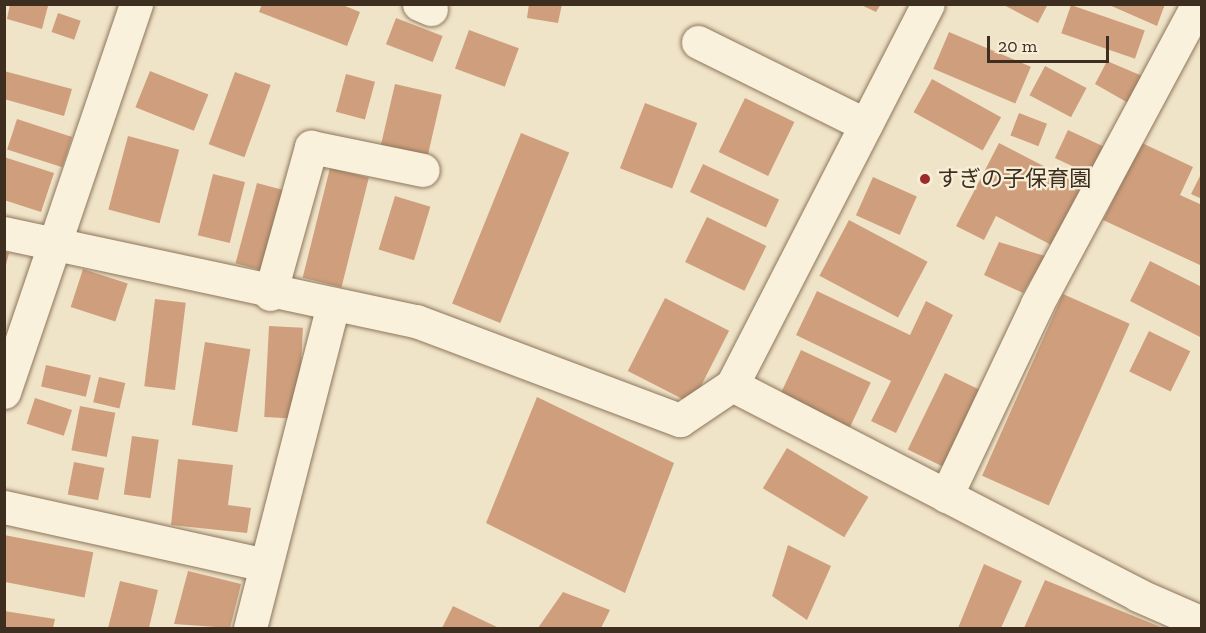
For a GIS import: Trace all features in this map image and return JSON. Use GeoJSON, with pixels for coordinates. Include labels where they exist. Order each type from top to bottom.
{"type":"FeatureCollection","features":[{"type":"Feature","properties":{"kind":"street"},"geometry":{"type":"LineString","coordinates":[[4,392],[52,244],[136,4]]}},
{"type":"Feature","properties":{"kind":"street"},"geometry":{"type":"LineString","coordinates":[[4,233],[270,294],[416,321],[680,420],[732,385],[928,4]]}},
{"type":"Feature","properties":{"kind":"street"},"geometry":{"type":"LineString","coordinates":[[946,496],[1037,304],[1198,4]]}},
{"type":"Feature","properties":{"kind":"street"},"geometry":{"type":"LineString","coordinates":[[698,42],[866,125]]}},
{"type":"Feature","properties":{"kind":"street"},"geometry":{"type":"LineString","coordinates":[[270,294],[311,147],[423,170]]}},
{"type":"Feature","properties":{"kind":"street"},"geometry":{"type":"LineString","coordinates":[[250,628],[333,305]]}},
{"type":"Feature","properties":{"kind":"street"},"geometry":{"type":"LineString","coordinates":[[732,385],[946,496],[1202,623]]}},
{"type":"Feature","properties":{"kind":"street"},"geometry":{"type":"LineString","coordinates":[[4,507],[265,565]]}},
{"type":"Feature","properties":{"kind":"building"},"geometry":{"type":"Polygon","coordinates":[[[10,4],[48,6],[42,29],[7,19],[10,4]]]}},
{"type":"Feature","properties":{"kind":"building"},"geometry":{"type":"Polygon","coordinates":[[[262,4],[340,4],[360,12],[347,46],[259,12],[262,4]]]}},
{"type":"Feature","properties":{"kind":"building"},"geometry":{"type":"Polygon","coordinates":[[[529,4],[562,4],[558,23],[527,18],[529,4]]]}},
{"type":"Feature","properties":{"kind":"building"},"geometry":{"type":"Polygon","coordinates":[[[859,4],[881,4],[876,12],[859,4]]]}},
{"type":"Feature","properties":{"kind":"building"},"geometry":{"type":"Polygon","coordinates":[[[1002,4],[1048,4],[1038,23],[1002,4]]]}},
{"type":"Feature","properties":{"kind":"building"},"geometry":{"type":"Polygon","coordinates":[[[1107,4],[1165,4],[1157,26],[1107,4]]]}},
{"type":"Feature","properties":{"kind":"building"},"geometry":{"type":"Polygon","coordinates":[[[1071,5],[1145,30],[1135,59],[1061,33],[1071,5]]]}},
{"type":"Feature","properties":{"kind":"building"},"geometry":{"type":"Polygon","coordinates":[[[58,13],[81,21],[74,40],[51,32],[58,13]]]}},
{"type":"Feature","properties":{"kind":"building"},"geometry":{"type":"Polygon","coordinates":[[[396,18],[443,36],[433,62],[386,44],[396,18]]]}},
{"type":"Feature","properties":{"kind":"building"},"geometry":{"type":"Polygon","coordinates":[[[469,30],[519,48],[505,87],[455,69],[469,30]]]}},
{"type":"Feature","properties":{"kind":"building"},"geometry":{"type":"Polygon","coordinates":[[[949,32],[1031,67],[1015,104],[933,69],[949,32]]]}},
{"type":"Feature","properties":{"kind":"building"},"geometry":{"type":"Polygon","coordinates":[[[1107,61],[1147,78],[1130,104],[1095,84],[1107,61]]]}},
{"type":"Feature","properties":{"kind":"building"},"geometry":{"type":"Polygon","coordinates":[[[1045,66],[1086,88],[1071,117],[1030,95],[1045,66]]]}},
{"type":"Feature","properties":{"kind":"building"},"geometry":{"type":"Polygon","coordinates":[[[4,71],[72,89],[64,116],[4,99],[4,71]]]}},
{"type":"Feature","properties":{"kind":"building"},"geometry":{"type":"Polygon","coordinates":[[[150,71],[208,95],[194,131],[135,107],[150,71]]]}},
{"type":"Feature","properties":{"kind":"building"},"geometry":{"type":"Polygon","coordinates":[[[235,72],[271,85],[244,157],[209,144],[235,72]]]}},
{"type":"Feature","properties":{"kind":"building"},"geometry":{"type":"Polygon","coordinates":[[[346,74],[375,82],[365,119],[336,112],[346,74]]]}},
{"type":"Feature","properties":{"kind":"building"},"geometry":{"type":"Polygon","coordinates":[[[932,79],[1001,117],[983,151],[914,112],[932,79]]]}},
{"type":"Feature","properties":{"kind":"building"},"geometry":{"type":"Polygon","coordinates":[[[395,84],[442,95],[427,158],[380,147],[395,84]]]}},
{"type":"Feature","properties":{"kind":"building"},"geometry":{"type":"Polygon","coordinates":[[[745,98],[794,122],[768,176],[719,152],[745,98]]]}},
{"type":"Feature","properties":{"kind":"building"},"geometry":{"type":"Polygon","coordinates":[[[645,103],[697,123],[672,188],[620,168],[645,103]]]}},
{"type":"Feature","properties":{"kind":"building"},"geometry":{"type":"Polygon","coordinates":[[[1019,113],[1047,124],[1038,146],[1010,135],[1019,113]]]}},
{"type":"Feature","properties":{"kind":"building"},"geometry":{"type":"Polygon","coordinates":[[[17,119],[72,137],[62,167],[7,149],[17,119]]]}},
{"type":"Feature","properties":{"kind":"building"},"geometry":{"type":"Polygon","coordinates":[[[1068,130],[1108,149],[1095,177],[1055,158],[1068,130]]]}},
{"type":"Feature","properties":{"kind":"building"},"geometry":{"type":"Polygon","coordinates":[[[521,133],[569,152],[500,323],[452,304],[521,133]]]}},
{"type":"Feature","properties":{"kind":"building"},"geometry":{"type":"Polygon","coordinates":[[[128,136],[179,150],[160,223],[108,209],[128,136]]]}},
{"type":"Feature","properties":{"kind":"building"},"geometry":{"type":"Polygon","coordinates":[[[999,143],[1088,189],[1057,248],[996,216],[984,240],[956,226],[999,143]]]}},
{"type":"Feature","properties":{"kind":"building"},"geometry":{"type":"Polygon","coordinates":[[[1142,143],[1193,167],[1180,195],[1202,205],[1202,266],[1103,220],[1142,143]]]}},
{"type":"Feature","properties":{"kind":"building"},"geometry":{"type":"Polygon","coordinates":[[[4,157],[54,173],[41,212],[4,200],[4,157]]]}},
{"type":"Feature","properties":{"kind":"building"},"geometry":{"type":"Polygon","coordinates":[[[703,164],[779,199],[766,228],[690,192],[703,164]]]}},
{"type":"Feature","properties":{"kind":"building"},"geometry":{"type":"Polygon","coordinates":[[[330,168],[369,178],[341,287],[303,278],[330,168]]]}},
{"type":"Feature","properties":{"kind":"building"},"geometry":{"type":"Polygon","coordinates":[[[1202,172],[1202,199],[1191,194],[1202,172]]]}},
{"type":"Feature","properties":{"kind":"building"},"geometry":{"type":"Polygon","coordinates":[[[213,174],[245,182],[230,243],[198,235],[213,174]]]}},
{"type":"Feature","properties":{"kind":"building"},"geometry":{"type":"Polygon","coordinates":[[[873,177],[917,197],[900,235],[856,215],[873,177]]]}},
{"type":"Feature","properties":{"kind":"building"},"geometry":{"type":"Polygon","coordinates":[[[257,183],[286,191],[264,271],[236,263],[257,183]]]}},
{"type":"Feature","properties":{"kind":"building"},"geometry":{"type":"Polygon","coordinates":[[[395,196],[430,207],[414,260],[379,250],[395,196]]]}},
{"type":"Feature","properties":{"kind":"building"},"geometry":{"type":"Polygon","coordinates":[[[707,217],[766,246],[744,291],[685,262],[707,217]]]}},
{"type":"Feature","properties":{"kind":"building"},"geometry":{"type":"Polygon","coordinates":[[[849,220],[928,262],[898,317],[819,276],[849,220]]]}},
{"type":"Feature","properties":{"kind":"building"},"geometry":{"type":"Polygon","coordinates":[[[999,242],[1045,256],[1023,293],[984,275],[999,242]]]}},
{"type":"Feature","properties":{"kind":"building"},"geometry":{"type":"Polygon","coordinates":[[[4,252],[9,253],[5,269],[4,269],[4,252]]]}},
{"type":"Feature","properties":{"kind":"building"},"geometry":{"type":"Polygon","coordinates":[[[1150,261],[1202,287],[1202,338],[1130,301],[1150,261]]]}},
{"type":"Feature","properties":{"kind":"building"},"geometry":{"type":"Polygon","coordinates":[[[83,269],[128,284],[115,322],[71,307],[83,269]]]}},
{"type":"Feature","properties":{"kind":"building"},"geometry":{"type":"Polygon","coordinates":[[[817,291],[910,335],[926,301],[953,315],[896,433],[871,421],[891,381],[796,335],[817,291]]]}},
{"type":"Feature","properties":{"kind":"building"},"geometry":{"type":"Polygon","coordinates":[[[1063,294],[1130,324],[1049,505],[982,476],[1063,294]]]}},
{"type":"Feature","properties":{"kind":"building"},"geometry":{"type":"Polygon","coordinates":[[[665,298],[729,331],[692,404],[628,371],[665,298]]]}},
{"type":"Feature","properties":{"kind":"building"},"geometry":{"type":"Polygon","coordinates":[[[155,299],[186,303],[175,390],[144,386],[155,299]]]}},
{"type":"Feature","properties":{"kind":"building"},"geometry":{"type":"Polygon","coordinates":[[[269,326],[303,328],[298,419],[264,417],[269,326]]]}},
{"type":"Feature","properties":{"kind":"building"},"geometry":{"type":"Polygon","coordinates":[[[1149,331],[1190,351],[1171,392],[1129,371],[1149,331]]]}},
{"type":"Feature","properties":{"kind":"building"},"geometry":{"type":"Polygon","coordinates":[[[205,342],[250,349],[237,432],[192,425],[205,342]]]}},
{"type":"Feature","properties":{"kind":"building"},"geometry":{"type":"Polygon","coordinates":[[[801,350],[871,383],[848,431],[778,399],[801,350]]]}},
{"type":"Feature","properties":{"kind":"building"},"geometry":{"type":"Polygon","coordinates":[[[46,365],[91,375],[86,397],[41,386],[46,365]]]}},
{"type":"Feature","properties":{"kind":"building"},"geometry":{"type":"Polygon","coordinates":[[[945,373],[984,392],[946,468],[908,449],[945,373]]]}},
{"type":"Feature","properties":{"kind":"building"},"geometry":{"type":"Polygon","coordinates":[[[99,377],[125,383],[119,408],[93,402],[99,377]]]}},
{"type":"Feature","properties":{"kind":"building"},"geometry":{"type":"Polygon","coordinates":[[[537,397],[674,463],[625,593],[486,523],[537,397]]]}},
{"type":"Feature","properties":{"kind":"building"},"geometry":{"type":"Polygon","coordinates":[[[35,398],[72,410],[64,436],[27,424],[35,398]]]}},
{"type":"Feature","properties":{"kind":"building"},"geometry":{"type":"Polygon","coordinates":[[[80,406],[115,413],[107,457],[71,450],[80,406]]]}},
{"type":"Feature","properties":{"kind":"building"},"geometry":{"type":"Polygon","coordinates":[[[132,436],[159,440],[151,498],[124,494],[132,436]]]}},
{"type":"Feature","properties":{"kind":"building"},"geometry":{"type":"Polygon","coordinates":[[[787,448],[868,497],[844,537],[763,488],[787,448]]]}},
{"type":"Feature","properties":{"kind":"building"},"geometry":{"type":"Polygon","coordinates":[[[178,459],[233,465],[228,505],[251,508],[247,533],[171,525],[178,459]]]}},
{"type":"Feature","properties":{"kind":"building"},"geometry":{"type":"Polygon","coordinates":[[[74,462],[104,468],[98,500],[68,494],[74,462]]]}},
{"type":"Feature","properties":{"kind":"building"},"geometry":{"type":"Polygon","coordinates":[[[4,535],[93,552],[85,598],[4,582],[4,535]]]}},
{"type":"Feature","properties":{"kind":"building"},"geometry":{"type":"Polygon","coordinates":[[[788,545],[831,566],[807,620],[772,596],[788,545]]]}},
{"type":"Feature","properties":{"kind":"building"},"geometry":{"type":"Polygon","coordinates":[[[984,564],[1022,581],[1001,628],[958,628],[984,564]]]}},
{"type":"Feature","properties":{"kind":"building"},"geometry":{"type":"Polygon","coordinates":[[[188,571],[241,584],[230,628],[174,624],[188,571]]]}},
{"type":"Feature","properties":{"kind":"building"},"geometry":{"type":"Polygon","coordinates":[[[1045,580],[1163,628],[1024,628],[1045,580]]]}},
{"type":"Feature","properties":{"kind":"building"},"geometry":{"type":"Polygon","coordinates":[[[120,581],[158,590],[149,628],[108,628],[120,581]]]}},
{"type":"Feature","properties":{"kind":"building"},"geometry":{"type":"Polygon","coordinates":[[[563,592],[610,610],[601,628],[538,628],[563,592]]]}},
{"type":"Feature","properties":{"kind":"building"},"geometry":{"type":"Polygon","coordinates":[[[453,606],[499,628],[442,628],[453,606]]]}},
{"type":"Feature","properties":{"kind":"building"},"geometry":{"type":"Polygon","coordinates":[[[4,611],[55,619],[53,628],[4,628],[4,611]]]}},
{"type":"Feature","properties":{"kind":"place","name":"すぎの子保育園"},"geometry":{"type":"Point","coordinates":[925,179]}}]}
